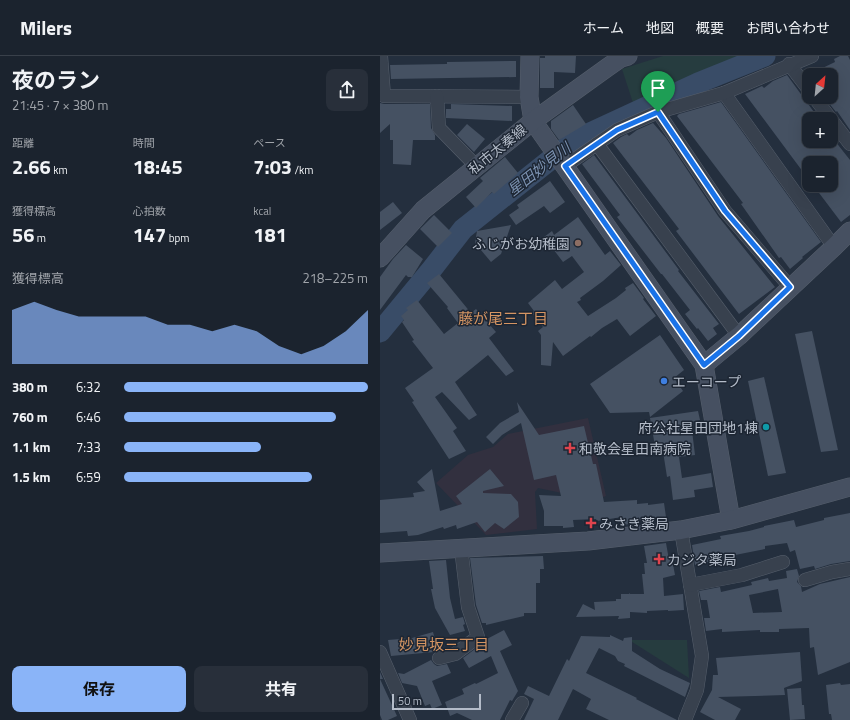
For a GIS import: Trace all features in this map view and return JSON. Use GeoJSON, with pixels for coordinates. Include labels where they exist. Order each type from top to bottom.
{"type":"FeatureCollection","features":[{"type":"Feature","properties":{"kind":"street"},"geometry":{"type":"LineString","coordinates":[[381,56],[384,96],[529,97]]}},
{"type":"Feature","properties":{"kind":"street"},"geometry":{"type":"LineString","coordinates":[[530,56],[529,97],[533,121],[704,365],[731,520]]}},
{"type":"Feature","properties":{"kind":"street","name":"私市太秦線"},"geometry":{"type":"LineString","coordinates":[[380,258],[423,210],[476,166],[606,61],[628,56]]}},
{"type":"Feature","properties":{"kind":"street"},"geometry":{"type":"LineString","coordinates":[[565,166],[617,130],[658,112],[724,93],[789,64],[812,56]]}},
{"type":"Feature","properties":{"kind":"street"},"geometry":{"type":"LineString","coordinates":[[789,64],[802,81]]}},
{"type":"Feature","properties":{"kind":"street"},"geometry":{"type":"LineString","coordinates":[[724,93],[834,248]]}},
{"type":"Feature","properties":{"kind":"street"},"geometry":{"type":"LineString","coordinates":[[437,96],[439,128],[476,166]]}},
{"type":"Feature","properties":{"kind":"street"},"geometry":{"type":"LineString","coordinates":[[819,104],[850,144]]}},
{"type":"Feature","properties":{"kind":"street"},"geometry":{"type":"LineString","coordinates":[[658,112],[725,211],[790,287]]}},
{"type":"Feature","properties":{"kind":"street"},"geometry":{"type":"LineString","coordinates":[[597,144],[739,336]]}},
{"type":"Feature","properties":{"kind":"street"},"geometry":{"type":"LineString","coordinates":[[704,365],[739,336],[790,287],[834,248],[850,231]]}},
{"type":"Feature","properties":{"kind":"street"},"geometry":{"type":"LineString","coordinates":[[380,553],[588,541],[681,530],[731,520],[850,487]]}},
{"type":"Feature","properties":{"kind":"street"},"geometry":{"type":"LineString","coordinates":[[681,530],[702,656],[697,690],[685,720]]}},
{"type":"Feature","properties":{"kind":"street"},"geometry":{"type":"LineString","coordinates":[[439,658],[455,654],[478,637],[468,607],[461,548]]}},
{"type":"Feature","properties":{"kind":"street"},"geometry":{"type":"LineString","coordinates":[[690,585],[742,575],[783,562]]}},
{"type":"Feature","properties":{"kind":"street"},"geometry":{"type":"LineString","coordinates":[[805,580],[832,572],[850,569]]}},
{"type":"Feature","properties":{"kind":"street"},"geometry":{"type":"LineString","coordinates":[[380,652],[410,720]]}},
{"type":"Feature","properties":{"kind":"street"},"geometry":{"type":"LineString","coordinates":[[512,720],[522,703]]}},
{"type":"Feature","properties":{"kind":"shaded area"},"geometry":{"type":"Polygon","coordinates":[[[588,418],[606,496],[595,500],[538,488],[535,492],[537,529],[486,535],[436,483],[468,455],[493,447],[508,434],[588,418]]]}},
{"type":"Feature","properties":{"kind":"green space"},"geometry":{"type":"Polygon","coordinates":[[[663,56],[755,56],[633,103],[622,69],[663,56]]]}},
{"type":"Feature","properties":{"kind":"green space"},"geometry":{"type":"Polygon","coordinates":[[[629,640],[687,640],[689,678],[629,640]]]}},
{"type":"Feature","properties":{"kind":"building"},"geometry":{"type":"Polygon","coordinates":[[[545,56],[576,56],[575,73],[554,72],[554,88],[540,88],[540,58],[545,58],[545,56]]]}},
{"type":"Feature","properties":{"kind":"building"},"geometry":{"type":"Polygon","coordinates":[[[840,56],[848,56],[850,60],[850,130],[838,112],[836,112],[830,104],[838,104],[838,68],[823,68],[835,62],[834,59],[840,56]]]}},
{"type":"Feature","properties":{"kind":"building"},"geometry":{"type":"Polygon","coordinates":[[[516,61],[516,77],[391,79],[390,65],[516,61]]]}},
{"type":"Feature","properties":{"kind":"building"},"geometry":{"type":"Polygon","coordinates":[[[787,75],[802,96],[802,104],[808,104],[814,112],[802,112],[802,148],[838,148],[838,145],[850,160],[850,215],[841,222],[818,192],[838,192],[838,156],[802,156],[802,171],[745,94],[762,86],[764,88],[773,81],[787,75]]]}},
{"type":"Feature","properties":{"kind":"building"},"geometry":{"type":"Polygon","coordinates":[[[721,102],[821,242],[790,269],[781,257],[779,258],[741,204],[743,203],[677,116],[679,114],[721,102]]]}},
{"type":"Feature","properties":{"kind":"building"},"geometry":{"type":"Polygon","coordinates":[[[380,103],[430,104],[431,128],[435,135],[435,140],[413,140],[411,165],[393,164],[393,140],[390,140],[390,124],[380,133],[380,103]]]}},
{"type":"Feature","properties":{"kind":"building"},"geometry":{"type":"Polygon","coordinates":[[[451,104],[512,106],[512,121],[446,118],[446,109],[451,109],[451,104]]]}},
{"type":"Feature","properties":{"kind":"building"},"geometry":{"type":"Polygon","coordinates":[[[573,105],[586,124],[559,140],[551,129],[551,121],[573,105]]]}},
{"type":"Feature","properties":{"kind":"building"},"geometry":{"type":"Polygon","coordinates":[[[653,123],[666,138],[718,216],[775,287],[739,314],[676,231],[679,229],[613,143],[627,134],[629,136],[637,130],[653,123]]]}},
{"type":"Feature","properties":{"kind":"building"},"geometry":{"type":"Polygon","coordinates":[[[467,124],[485,139],[474,152],[457,135],[467,124]]]}},
{"type":"Feature","properties":{"kind":"building"},"geometry":{"type":"Polygon","coordinates":[[[594,155],[679,270],[678,271],[719,324],[713,328],[717,334],[708,341],[685,314],[690,310],[617,217],[620,215],[582,164],[594,155]]]}},
{"type":"Feature","properties":{"kind":"building"},"geometry":{"type":"Polygon","coordinates":[[[505,157],[518,173],[494,194],[492,192],[476,208],[466,197],[483,181],[480,178],[505,157]]]}},
{"type":"Feature","properties":{"kind":"building"},"geometry":{"type":"Polygon","coordinates":[[[550,181],[565,202],[550,213],[544,206],[516,225],[509,215],[519,208],[517,205],[550,181]]]}},
{"type":"Feature","properties":{"kind":"building"},"geometry":{"type":"Polygon","coordinates":[[[393,202],[402,213],[380,230],[380,212],[393,202]]]}},
{"type":"Feature","properties":{"kind":"building"},"geometry":{"type":"Polygon","coordinates":[[[434,215],[452,233],[438,247],[420,229],[434,215]]]}},
{"type":"Feature","properties":{"kind":"building"},"geometry":{"type":"Polygon","coordinates":[[[578,217],[605,255],[610,251],[621,265],[577,302],[588,316],[616,298],[626,290],[625,288],[633,283],[656,316],[630,336],[617,319],[591,337],[590,336],[563,356],[553,342],[551,366],[541,365],[541,335],[538,331],[543,327],[532,313],[534,311],[528,303],[555,280],[562,289],[584,272],[572,256],[563,262],[544,237],[552,231],[554,235],[578,217]]]}},
{"type":"Feature","properties":{"kind":"building"},"geometry":{"type":"Polygon","coordinates":[[[511,225],[501,254],[491,262],[475,243],[477,231],[511,225]]]}},
{"type":"Feature","properties":{"kind":"building"},"geometry":{"type":"Polygon","coordinates":[[[406,245],[423,259],[412,277],[408,277],[406,275],[380,310],[380,277],[393,259],[406,245]]]}},
{"type":"Feature","properties":{"kind":"building"},"geometry":{"type":"Polygon","coordinates":[[[439,274],[471,313],[476,309],[496,332],[489,338],[514,371],[506,376],[488,355],[455,382],[477,415],[469,420],[442,392],[435,397],[457,428],[453,431],[466,451],[449,459],[412,402],[414,401],[405,388],[433,368],[412,341],[414,340],[402,322],[404,320],[401,316],[408,310],[406,308],[417,300],[444,334],[458,323],[447,308],[448,307],[427,283],[439,274]]]}},
{"type":"Feature","properties":{"kind":"building"},"geometry":{"type":"Polygon","coordinates":[[[812,331],[838,450],[821,452],[795,334],[812,331]]]}},
{"type":"Feature","properties":{"kind":"building"},"geometry":{"type":"Polygon","coordinates":[[[660,335],[684,370],[674,378],[683,391],[650,417],[649,412],[610,413],[590,384],[660,335]]]}},
{"type":"Feature","properties":{"kind":"building","name":"府公社星田団地1棟"},"geometry":{"type":"Polygon","coordinates":[[[764,377],[786,473],[768,476],[748,381],[764,377]]]}},
{"type":"Feature","properties":{"kind":"building"},"geometry":{"type":"Polygon","coordinates":[[[517,402],[539,435],[584,426],[593,464],[596,464],[604,502],[637,500],[637,504],[648,503],[648,505],[664,503],[666,517],[639,520],[640,522],[623,525],[622,517],[597,521],[596,519],[573,520],[574,527],[563,528],[563,526],[544,526],[544,511],[539,495],[561,496],[556,475],[534,480],[521,423],[502,435],[493,444],[486,437],[500,423],[519,412],[517,402]]]}},
{"type":"Feature","properties":{"kind":"building"},"geometry":{"type":"Polygon","coordinates":[[[698,411],[700,420],[691,422],[695,455],[679,457],[682,478],[711,473],[713,487],[694,490],[695,497],[673,500],[670,476],[667,477],[662,445],[655,446],[650,418],[698,411]]]}},
{"type":"Feature","properties":{"kind":"building"},"geometry":{"type":"Polygon","coordinates":[[[432,469],[440,511],[462,504],[456,496],[490,469],[504,486],[483,491],[483,493],[511,494],[518,502],[519,517],[504,529],[495,523],[485,532],[477,522],[457,529],[456,525],[444,529],[443,527],[418,535],[408,536],[407,531],[380,533],[380,500],[414,497],[413,493],[425,491],[417,482],[432,469]]]}},
{"type":"Feature","properties":{"kind":"building"},"geometry":{"type":"Polygon","coordinates":[[[850,513],[850,561],[831,564],[815,569],[814,566],[800,569],[795,550],[790,552],[787,543],[765,546],[765,549],[720,558],[721,559],[695,565],[692,545],[721,539],[720,536],[749,531],[764,526],[794,520],[796,527],[824,520],[824,518],[850,513]]]}},
{"type":"Feature","properties":{"kind":"building"},"geometry":{"type":"Polygon","coordinates":[[[666,543],[669,560],[672,559],[675,575],[663,578],[664,596],[683,594],[684,610],[647,611],[647,613],[630,612],[630,618],[618,619],[619,616],[576,617],[583,604],[595,610],[594,602],[616,601],[616,599],[621,599],[621,594],[644,594],[642,574],[645,574],[644,563],[647,563],[644,546],[666,543]]]}},
{"type":"Feature","properties":{"kind":"building"},"geometry":{"type":"Polygon","coordinates":[[[543,556],[544,569],[540,569],[540,583],[536,583],[536,613],[524,613],[524,616],[486,625],[486,623],[482,623],[476,605],[470,558],[543,556]]]}},
{"type":"Feature","properties":{"kind":"building"},"geometry":{"type":"Polygon","coordinates":[[[446,560],[450,598],[455,619],[463,617],[465,624],[463,625],[465,631],[450,635],[435,608],[431,589],[433,589],[429,561],[446,560]]]}},
{"type":"Feature","properties":{"kind":"building"},"geometry":{"type":"Polygon","coordinates":[[[797,569],[799,576],[797,582],[801,586],[802,592],[820,584],[850,577],[850,662],[818,675],[814,647],[810,648],[809,628],[779,629],[779,632],[760,632],[760,630],[722,632],[722,629],[706,631],[704,618],[710,618],[707,600],[701,600],[699,591],[720,587],[721,592],[752,585],[751,582],[768,578],[769,581],[787,578],[786,571],[797,569]],[[778,589],[749,595],[753,613],[782,612],[778,589]]]}},
{"type":"Feature","properties":{"kind":"building"},"geometry":{"type":"Polygon","coordinates":[[[504,630],[512,645],[500,651],[518,691],[512,701],[510,700],[500,720],[472,720],[457,713],[450,716],[445,702],[464,694],[462,689],[498,673],[491,656],[469,668],[463,658],[485,640],[504,630]]]}},
{"type":"Feature","properties":{"kind":"building"},"geometry":{"type":"Polygon","coordinates":[[[433,632],[438,650],[434,652],[391,656],[388,640],[412,638],[433,632]]]}},
{"type":"Feature","properties":{"kind":"building"},"geometry":{"type":"Polygon","coordinates":[[[610,635],[623,641],[624,638],[632,637],[632,651],[660,669],[690,683],[685,697],[624,666],[625,664],[618,661],[615,656],[599,648],[586,673],[677,720],[609,720],[586,709],[591,699],[573,689],[558,720],[524,720],[534,699],[524,694],[528,686],[549,696],[567,659],[569,661],[581,636],[610,637],[610,635]]]}},
{"type":"Feature","properties":{"kind":"building"},"geometry":{"type":"Polygon","coordinates":[[[800,652],[802,681],[784,688],[785,695],[718,697],[741,709],[735,720],[715,720],[700,712],[712,690],[713,675],[718,675],[716,658],[800,652]]]}},
{"type":"Feature","properties":{"kind":"building"},"geometry":{"type":"Polygon","coordinates":[[[431,660],[437,666],[447,664],[451,673],[432,681],[442,705],[432,709],[430,704],[425,706],[417,686],[402,683],[398,673],[404,674],[431,660]]]}},
{"type":"Feature","properties":{"kind":"building"},"geometry":{"type":"Polygon","coordinates":[[[380,672],[383,679],[380,679],[380,672]]]}},
{"type":"Feature","properties":{"kind":"building"},"geometry":{"type":"Polygon","coordinates":[[[380,679],[397,716],[388,720],[382,720],[380,715],[380,679]]]}},
{"type":"Feature","properties":{"kind":"building"},"geometry":{"type":"Polygon","coordinates":[[[840,683],[841,685],[850,684],[850,720],[832,720],[831,714],[829,714],[826,685],[840,683]]]}},
{"type":"Feature","properties":{"kind":"building"},"geometry":{"type":"Polygon","coordinates":[[[801,688],[805,719],[790,720],[787,689],[801,688]]]}},
{"type":"Feature","properties":{"kind":"waterway","name":"星田妙見川"},"geometry":{"type":"LineString","coordinates":[[380,332],[463,229],[577,139],[698,83],[765,56]]}},
{"type":"Feature","properties":{"kind":"place","name":"ふじがお幼稚園"},"geometry":{"type":"Point","coordinates":[578,243]}},
{"type":"Feature","properties":{"kind":"place","name":"エーコープ"},"geometry":{"type":"Point","coordinates":[664,381]}},
{"type":"Feature","properties":{"kind":"place","name":"府公社星田団地1棟"},"geometry":{"type":"Point","coordinates":[766,427]}},
{"type":"Feature","properties":{"kind":"place","name":"和敬会星田南病院"},"geometry":{"type":"Point","coordinates":[570,448]}},
{"type":"Feature","properties":{"kind":"place","name":"みさき薬局"},"geometry":{"type":"Point","coordinates":[591,523]}},
{"type":"Feature","properties":{"kind":"place","name":"カジタ薬局"},"geometry":{"type":"Point","coordinates":[659,559]}},
{"type":"Feature","properties":{"kind":"district","name":"藤が尾三丁目"},"geometry":{"type":"Point","coordinates":[503,318]}},
{"type":"Feature","properties":{"kind":"district","name":"妙見坂三丁目"},"geometry":{"type":"Point","coordinates":[444,644]}},
{"type":"Feature","properties":{"kind":"route"},"geometry":{"type":"LineString","coordinates":[[658,112],[725,211],[790,287],[739,336],[704,365],[565,166],[617,130],[658,112]]}}]}
